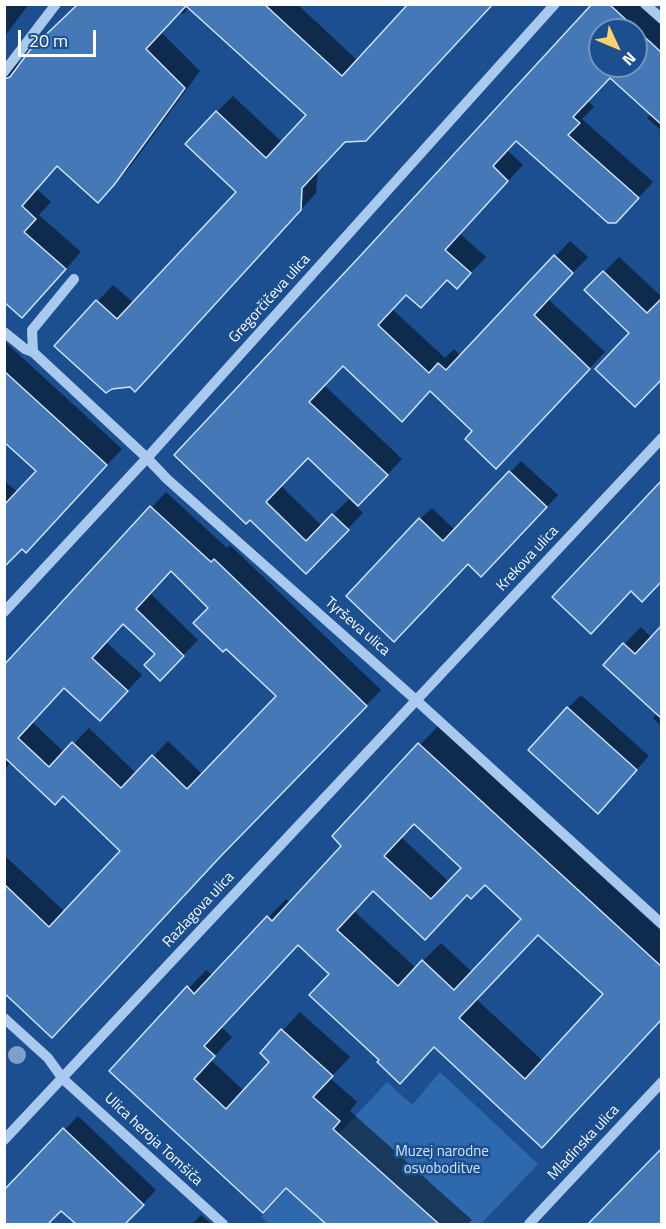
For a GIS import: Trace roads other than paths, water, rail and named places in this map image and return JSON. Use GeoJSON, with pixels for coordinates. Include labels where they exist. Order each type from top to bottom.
{"type":"FeatureCollection","features":[{"type":"Feature","properties":{"kind":"street"},"geometry":{"type":"LineString","coordinates":[[4,72],[56,4]]}},
{"type":"Feature","properties":{"kind":"street","name":"Gregorčičeva ulica"},"geometry":{"type":"LineString","coordinates":[[4,612],[147,458],[555,4]]}},
{"type":"Feature","properties":{"kind":"street"},"geometry":{"type":"LineString","coordinates":[[645,4],[662,19]]}},
{"type":"Feature","properties":{"kind":"street"},"geometry":{"type":"LineString","coordinates":[[33,352],[32,330],[74,279]]}},
{"type":"Feature","properties":{"kind":"street","name":"Tyrševa ulica"},"geometry":{"type":"LineString","coordinates":[[4,332],[25,349],[33,352],[167,479],[416,700],[662,924]]}},
{"type":"Feature","properties":{"kind":"street","name":"Krekova ulica"},"geometry":{"type":"LineString","coordinates":[[416,700],[662,438]]}},
{"type":"Feature","properties":{"kind":"street","name":"Razlagova ulica"},"geometry":{"type":"LineString","coordinates":[[4,1140],[416,700]]}},
{"type":"Feature","properties":{"kind":"street","name":"Ulica heroja Tomšiča"},"geometry":{"type":"LineString","coordinates":[[4,1018],[48,1058],[63,1079],[223,1224]]}},
{"type":"Feature","properties":{"kind":"street","name":"Mladinska ulica"},"geometry":{"type":"LineString","coordinates":[[529,1224],[662,1082]]}},
{"type":"Feature","properties":{"kind":"park label","name":"Muzej narodne osvoboditve"},"geometry":{"type":"Point","coordinates":[442,1160]}}]}
